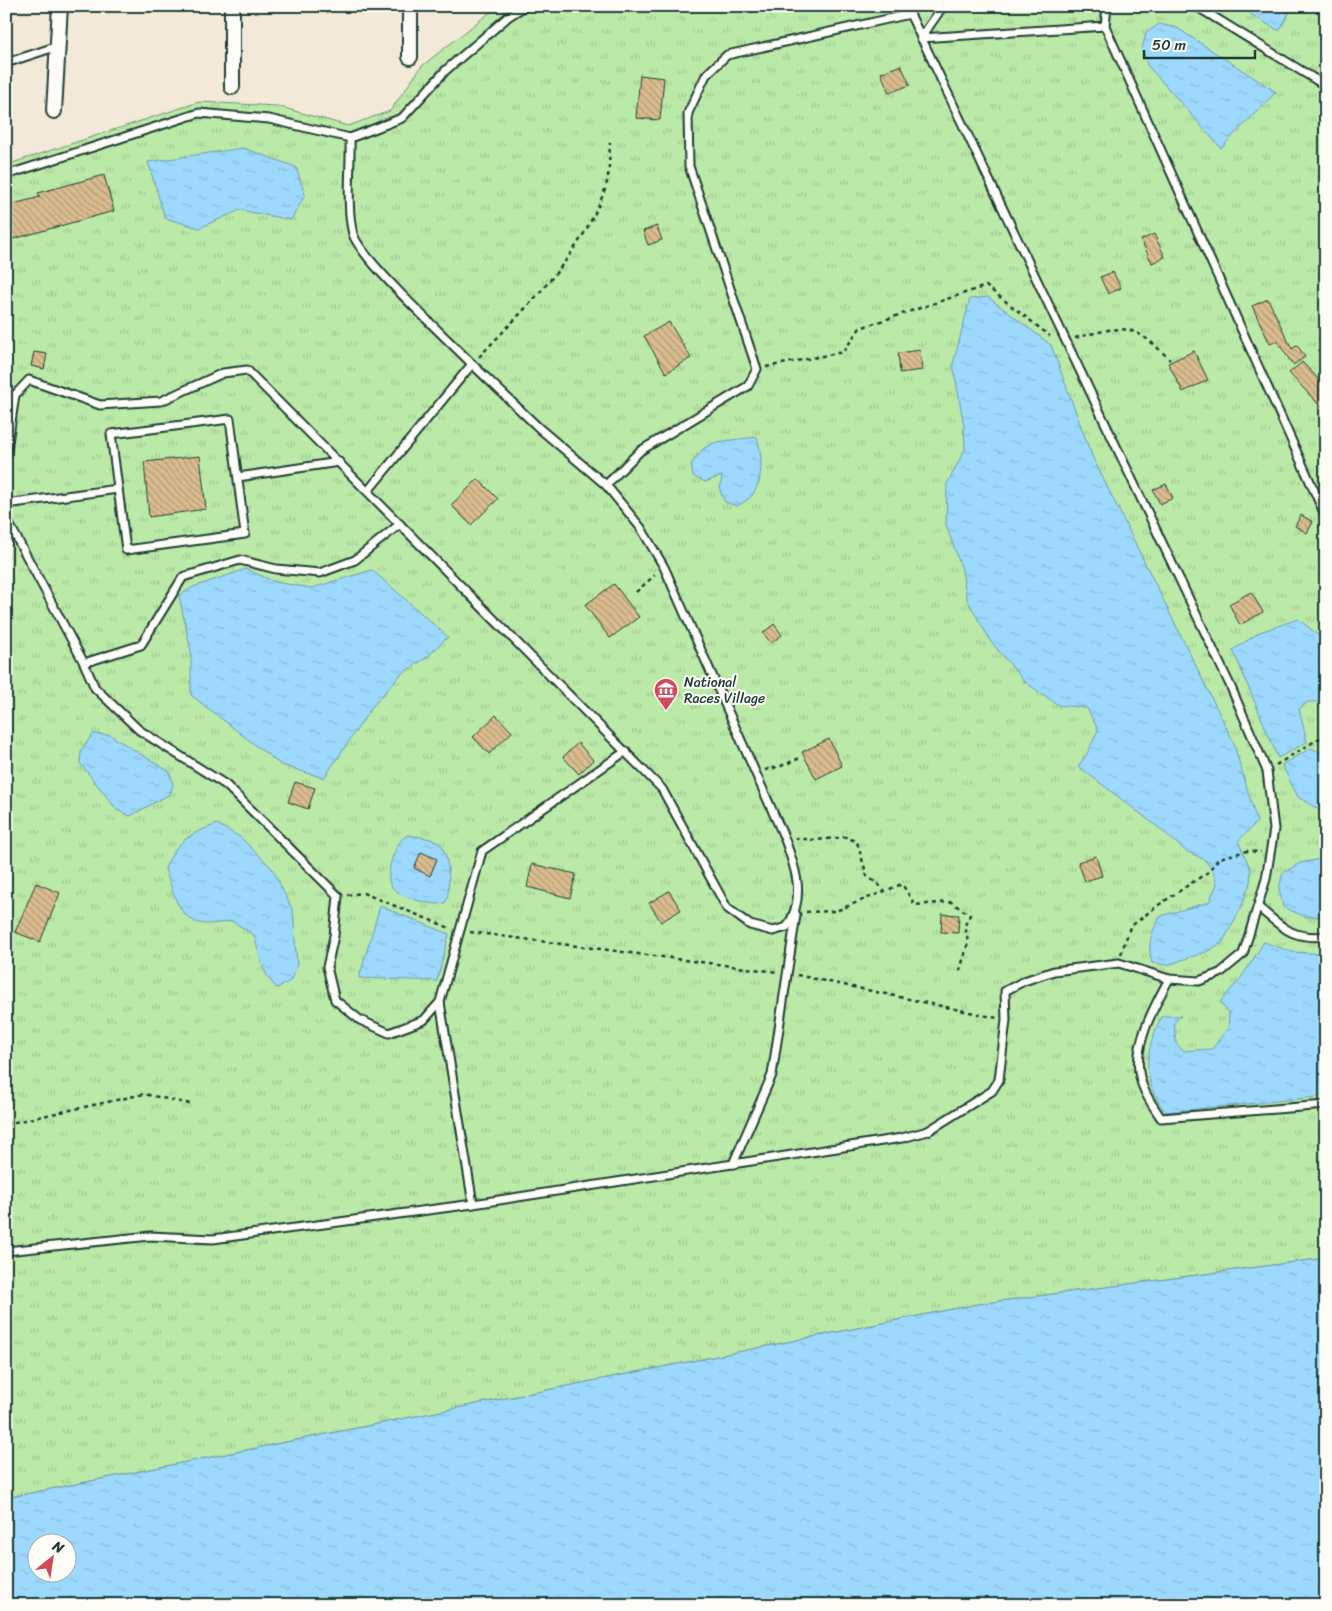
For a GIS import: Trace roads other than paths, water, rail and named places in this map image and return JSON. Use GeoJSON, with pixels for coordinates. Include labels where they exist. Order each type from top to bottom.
{"type":"FeatureCollection","features":[{"type":"Feature","properties":{"kind":"street"},"geometry":{"type":"LineString","coordinates":[[54,111],[60,6]]}},
{"type":"Feature","properties":{"kind":"street"},"geometry":{"type":"LineString","coordinates":[[232,6],[232,86]]}},
{"type":"Feature","properties":{"kind":"street"},"geometry":{"type":"LineString","coordinates":[[410,6],[410,57]]}},
{"type":"Feature","properties":{"kind":"lane"},"geometry":{"type":"LineString","coordinates":[[6,176],[199,113],[269,119],[350,138],[402,118],[446,70],[509,16],[525,6]]}},
{"type":"Feature","properties":{"kind":"lane"},"geometry":{"type":"LineString","coordinates":[[6,1251],[150,1236],[213,1239],[474,1204],[902,1138],[928,1131],[992,1091],[998,1080],[1006,1020],[1005,991],[1024,981],[1054,970],[1119,963],[1170,979],[1199,981],[1220,974],[1243,954],[1266,879],[1274,829],[1266,771],[1230,685],[906,6]]}},
{"type":"Feature","properties":{"kind":"lane"},"geometry":{"type":"LineString","coordinates":[[921,38],[943,6]]}},
{"type":"Feature","properties":{"kind":"lane"},"geometry":{"type":"LineString","coordinates":[[1107,6],[1105,26],[1326,516]]}},
{"type":"Feature","properties":{"kind":"lane"},"geometry":{"type":"LineString","coordinates":[[1196,6],[1326,86]]}},
{"type":"Feature","properties":{"kind":"lane"},"geometry":{"type":"LineString","coordinates":[[606,485],[640,451],[748,386],[757,369],[689,166],[688,113],[706,75],[726,55],[910,14]]}},
{"type":"Feature","properties":{"kind":"lane"},"geometry":{"type":"LineString","coordinates":[[921,38],[1105,26]]}},
{"type":"Feature","properties":{"kind":"lane"},"geometry":{"type":"LineString","coordinates":[[6,63],[58,46]]}},
{"type":"Feature","properties":{"kind":"lane"},"geometry":{"type":"LineString","coordinates":[[350,138],[350,221],[354,237],[373,263],[472,364],[538,428],[606,485],[641,528],[664,568],[784,837],[798,883],[788,974],[772,1075],[733,1164]]}},
{"type":"Feature","properties":{"kind":"lane"},"geometry":{"type":"LineString","coordinates":[[368,491],[472,364]]}},
{"type":"Feature","properties":{"kind":"lane"},"geometry":{"type":"LineString","coordinates":[[6,456],[15,395],[30,380],[100,405],[161,401],[223,373],[247,370],[662,789],[727,908],[750,925],[773,931],[787,927],[796,912]]}},
{"type":"Feature","properties":{"kind":"lane"},"geometry":{"type":"LineString","coordinates":[[230,419],[246,534],[126,550],[118,490],[111,434],[230,419]]}},
{"type":"Feature","properties":{"kind":"lane"},"geometry":{"type":"LineString","coordinates":[[238,477],[339,462]]}},
{"type":"Feature","properties":{"kind":"lane"},"geometry":{"type":"LineString","coordinates":[[6,504],[118,490]]}},
{"type":"Feature","properties":{"kind":"lane"},"geometry":{"type":"LineString","coordinates":[[6,518],[84,663],[95,688],[139,730],[226,785],[338,896],[334,936],[327,966],[334,1000],[360,1020],[389,1033],[424,1020],[440,1002]]}},
{"type":"Feature","properties":{"kind":"lane"},"geometry":{"type":"LineString","coordinates":[[84,663],[140,645],[183,577],[240,560],[276,569],[320,573],[355,560],[400,524]]}},
{"type":"Feature","properties":{"kind":"lane"},"geometry":{"type":"LineString","coordinates":[[474,1204],[440,1002],[458,931],[482,851],[626,752]]}},
{"type":"Feature","properties":{"kind":"lane"},"geometry":{"type":"LineString","coordinates":[[1258,907],[1287,932],[1315,937],[1326,936]]}},
{"type":"Feature","properties":{"kind":"lane"},"geometry":{"type":"LineString","coordinates":[[1170,979],[1150,1014],[1141,1044],[1139,1076],[1149,1100],[1161,1118],[1326,1105]]}},
{"type":"Feature","properties":{"kind":"water"},"geometry":{"type":"Polygon","coordinates":[[[1237,6],[1293,6],[1279,31],[1237,6]]]}},
{"type":"Feature","properties":{"kind":"water"},"geometry":{"type":"Polygon","coordinates":[[[1159,24],[1177,28],[1276,92],[1221,148],[1147,65],[1142,49],[1146,33],[1159,24]]]}},
{"type":"Feature","properties":{"kind":"water"},"geometry":{"type":"Polygon","coordinates":[[[243,148],[296,167],[305,195],[291,220],[240,210],[199,228],[165,218],[148,162],[243,148]]]}},
{"type":"Feature","properties":{"kind":"water"},"geometry":{"type":"Polygon","coordinates":[[[988,297],[1051,345],[1092,456],[1233,741],[1257,822],[1238,841],[1251,870],[1250,883],[1241,908],[1222,943],[1206,952],[1167,965],[1152,963],[1150,944],[1155,927],[1161,916],[1209,902],[1217,884],[1213,871],[1205,860],[1186,851],[1078,766],[1087,754],[1098,730],[1087,708],[1058,705],[1025,682],[991,642],[967,599],[962,570],[946,525],[947,484],[965,449],[964,426],[953,364],[970,299],[988,297]]]}},
{"type":"Feature","properties":{"kind":"water"},"geometry":{"type":"Polygon","coordinates":[[[757,437],[761,466],[757,487],[750,498],[737,506],[725,502],[720,491],[722,476],[705,482],[693,476],[691,464],[703,449],[716,442],[757,437]]]}},
{"type":"Feature","properties":{"kind":"water"},"geometry":{"type":"Polygon","coordinates":[[[246,569],[275,582],[312,588],[372,570],[448,637],[426,658],[400,675],[372,707],[324,778],[281,765],[191,695],[191,651],[179,596],[193,587],[246,569]]]}},
{"type":"Feature","properties":{"kind":"water"},"geometry":{"type":"Polygon","coordinates":[[[1298,619],[1326,641],[1326,702],[1308,702],[1299,709],[1307,742],[1278,758],[1233,650],[1260,632],[1298,619]]]}},
{"type":"Feature","properties":{"kind":"water"},"geometry":{"type":"Polygon","coordinates":[[[93,734],[110,735],[170,772],[173,785],[170,794],[130,816],[117,810],[80,763],[81,750],[93,734]]]}},
{"type":"Feature","properties":{"kind":"water"},"geometry":{"type":"Polygon","coordinates":[[[1311,748],[1326,755],[1326,814],[1298,797],[1282,765],[1311,748]]]}},
{"type":"Feature","properties":{"kind":"water"},"geometry":{"type":"Polygon","coordinates":[[[217,824],[240,837],[272,868],[293,911],[297,967],[290,981],[277,988],[264,970],[254,935],[232,921],[211,924],[198,923],[190,919],[183,912],[174,895],[165,868],[170,859],[180,845],[191,835],[217,824]]]}},
{"type":"Feature","properties":{"kind":"water"},"geometry":{"type":"Polygon","coordinates":[[[408,835],[432,840],[439,843],[442,847],[447,862],[449,881],[445,903],[433,904],[416,900],[401,894],[391,886],[389,874],[392,858],[399,843],[408,835]]]}},
{"type":"Feature","properties":{"kind":"water"},"geometry":{"type":"Polygon","coordinates":[[[1326,858],[1326,916],[1306,917],[1283,907],[1279,888],[1283,873],[1300,863],[1326,858]]]}},
{"type":"Feature","properties":{"kind":"water"},"geometry":{"type":"Polygon","coordinates":[[[380,906],[449,934],[437,981],[359,978],[380,906]]]}},
{"type":"Feature","properties":{"kind":"water"},"geometry":{"type":"Polygon","coordinates":[[[1264,942],[1292,952],[1326,954],[1326,1094],[1318,1097],[1166,1112],[1152,1089],[1148,1065],[1152,1041],[1162,1016],[1181,1016],[1174,1023],[1176,1043],[1183,1051],[1212,1049],[1228,1028],[1229,1014],[1220,1002],[1241,978],[1264,942]]]}},
{"type":"Feature","properties":{"kind":"water"},"geometry":{"type":"Polygon","coordinates":[[[1326,1258],[1326,1605],[6,1605],[6,1498],[978,1304],[1326,1258]]]}},
{"type":"Feature","properties":{"kind":"place","name":"National Races Village"},"geometry":{"type":"Point","coordinates":[666,711]}}]}
